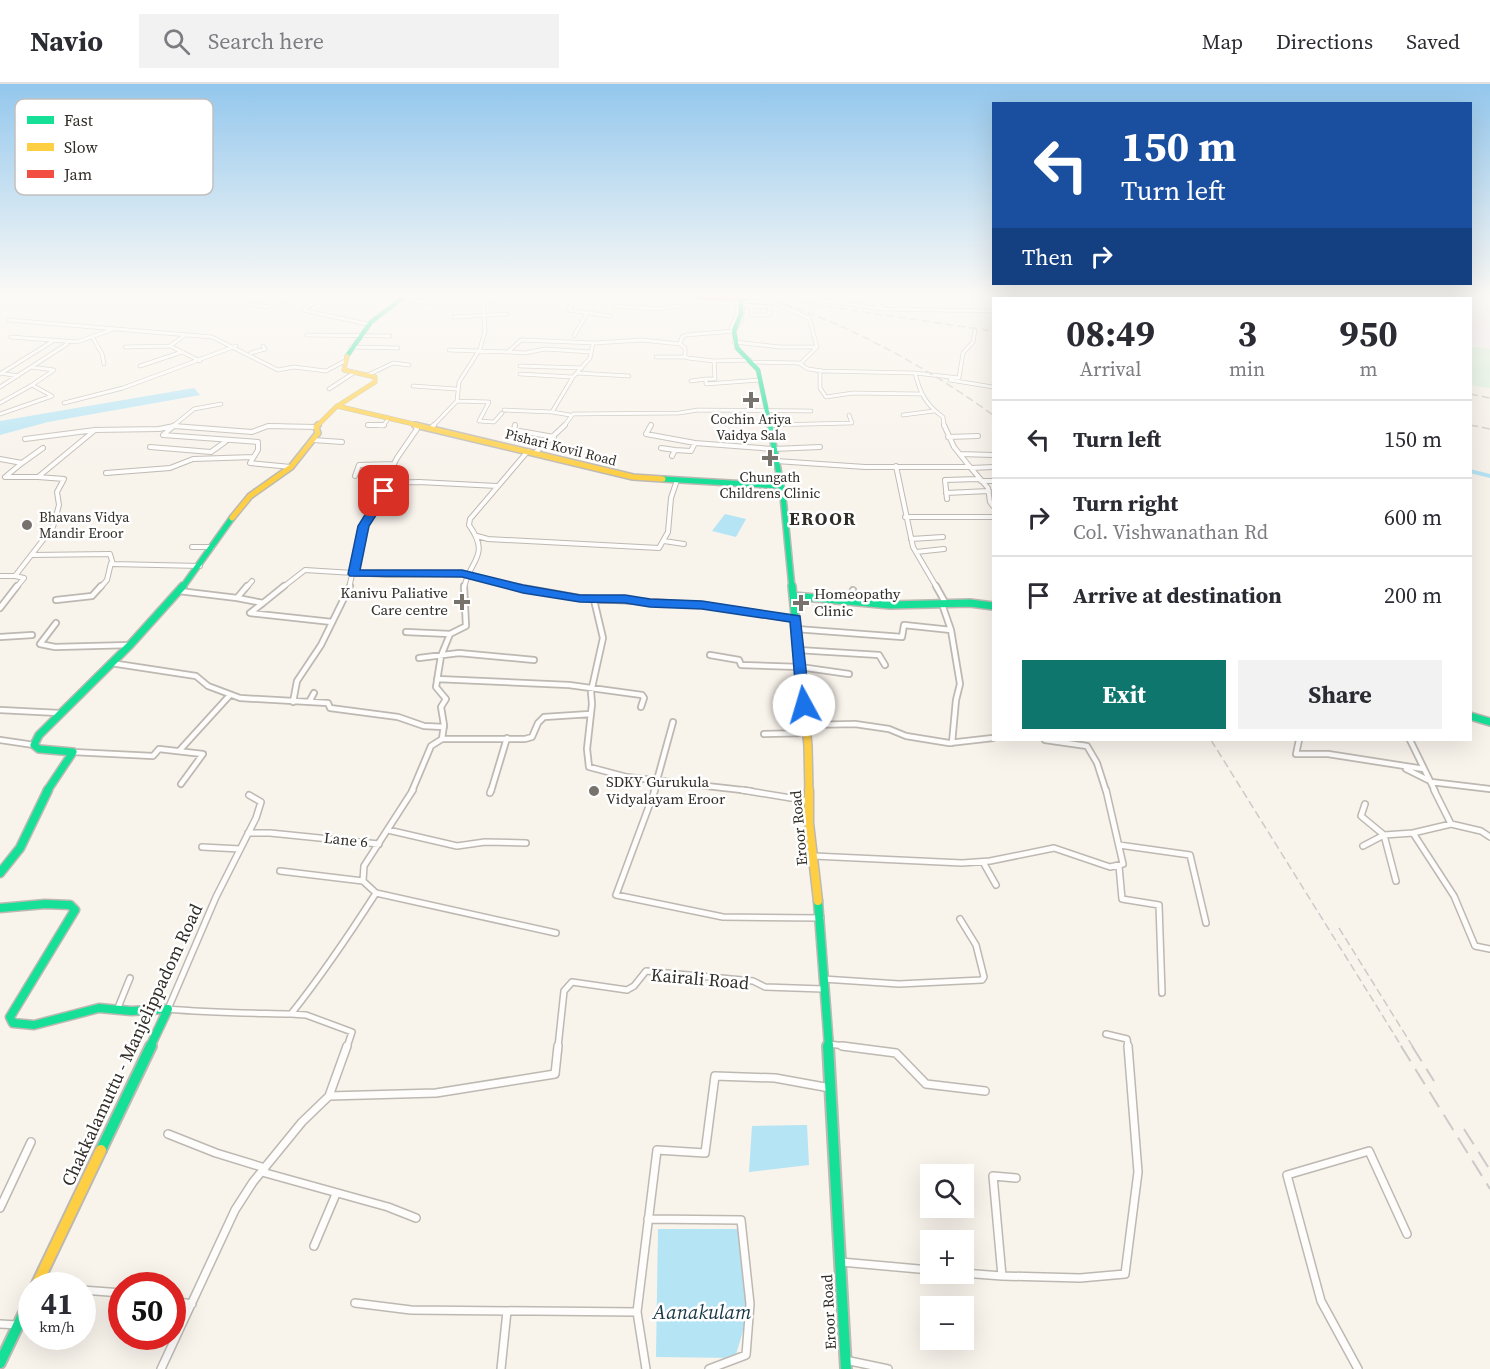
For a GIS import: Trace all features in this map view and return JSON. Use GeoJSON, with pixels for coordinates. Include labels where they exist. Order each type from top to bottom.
{"type":"FeatureCollection","features":[{"type":"Feature","properties":{"kind":"street"},"geometry":{"type":"LineString","coordinates":[[0,374],[27,357]]}},
{"type":"Feature","properties":{"kind":"street"},"geometry":{"type":"LineString","coordinates":[[0,387],[47,357]]}},
{"type":"Feature","properties":{"kind":"street"},"geometry":{"type":"LineString","coordinates":[[103,357],[104,364]]}},
{"type":"Feature","properties":{"kind":"street"},"geometry":{"type":"LineString","coordinates":[[140,366],[167,357]]}},
{"type":"Feature","properties":{"kind":"street"},"geometry":{"type":"LineString","coordinates":[[192,357],[200,361]]}},
{"type":"Feature","properties":{"kind":"street"},"geometry":{"type":"LineString","coordinates":[[64,403],[123,388],[210,357]]}},
{"type":"Feature","properties":{"kind":"street"},"geometry":{"type":"LineString","coordinates":[[256,357],[278,370],[294,367],[326,371],[345,362]]}},
{"type":"Feature","properties":{"kind":"street"},"geometry":{"type":"LineString","coordinates":[[240,442],[252,432],[267,426],[316,427],[337,406],[375,382],[375,378],[368,375],[345,370],[347,357]]}},
{"type":"Feature","properties":{"kind":"street"},"geometry":{"type":"LineString","coordinates":[[457,401],[456,388],[465,367],[473,357]]}},
{"type":"Feature","properties":{"kind":"street"},"geometry":{"type":"LineString","coordinates":[[552,412],[588,357]]}},
{"type":"Feature","properties":{"kind":"street"},"geometry":{"type":"LineString","coordinates":[[656,357],[801,363],[808,369],[915,373],[959,378],[962,372],[961,357]]}},
{"type":"Feature","properties":{"kind":"street","name":"Eroor Road"},"geometry":{"type":"LineString","coordinates":[[747,357],[758,370],[782,486],[794,596],[806,729],[809,801],[821,918],[846,1365]]}},
{"type":"Feature","properties":{"kind":"street"},"geometry":{"type":"LineString","coordinates":[[801,363],[807,357]]}},
{"type":"Feature","properties":{"kind":"street"},"geometry":{"type":"LineString","coordinates":[[691,381],[715,379],[714,361]]}},
{"type":"Feature","properties":{"kind":"street"},"geometry":{"type":"LineString","coordinates":[[368,375],[393,363],[409,365]]}},
{"type":"Feature","properties":{"kind":"street"},"geometry":{"type":"LineString","coordinates":[[520,366],[582,368]]}},
{"type":"Feature","properties":{"kind":"street"},"geometry":{"type":"LineString","coordinates":[[0,403],[54,370],[31,367]]}},
{"type":"Feature","properties":{"kind":"street"},"geometry":{"type":"LineString","coordinates":[[820,370],[820,388],[825,397],[854,393],[922,394]]}},
{"type":"Feature","properties":{"kind":"street"},"geometry":{"type":"LineString","coordinates":[[329,389],[355,372]]}},
{"type":"Feature","properties":{"kind":"street"},"geometry":{"type":"LineString","coordinates":[[577,373],[629,376]]}},
{"type":"Feature","properties":{"kind":"street"},"geometry":{"type":"LineString","coordinates":[[915,373],[922,394],[934,411],[943,417],[944,429],[948,437],[989,491],[992,505]]}},
{"type":"Feature","properties":{"kind":"street"},"geometry":{"type":"LineString","coordinates":[[0,374],[18,376]]}},
{"type":"Feature","properties":{"kind":"street"},"geometry":{"type":"LineString","coordinates":[[520,374],[573,377]]}},
{"type":"Feature","properties":{"kind":"street"},"geometry":{"type":"LineString","coordinates":[[939,375],[951,381],[992,387]]}},
{"type":"Feature","properties":{"kind":"street"},"geometry":{"type":"LineString","coordinates":[[706,379],[706,384],[760,380]]}},
{"type":"Feature","properties":{"kind":"street"},"geometry":{"type":"LineString","coordinates":[[0,414],[52,396],[32,385]]}},
{"type":"Feature","properties":{"kind":"street"},"geometry":{"type":"LineString","coordinates":[[413,386],[456,388]]}},
{"type":"Feature","properties":{"kind":"street"},"geometry":{"type":"LineString","coordinates":[[430,428],[457,401],[489,402],[480,421],[494,422],[503,411],[552,412],[570,415],[679,413],[698,410],[811,411]]}},
{"type":"Feature","properties":{"kind":"street"},"geometry":{"type":"LineString","coordinates":[[220,404],[194,408],[163,435],[258,442],[258,450],[250,463],[291,466]]}},
{"type":"Feature","properties":{"kind":"street","name":"Pishari Kovil Road"},"geometry":{"type":"LineString","coordinates":[[337,406],[633,477],[782,486]]}},
{"type":"Feature","properties":{"kind":"street"},"geometry":{"type":"LineString","coordinates":[[903,415],[934,411]]}},
{"type":"Feature","properties":{"kind":"street"},"geometry":{"type":"LineString","coordinates":[[406,632],[450,634],[466,626],[463,593],[467,574],[474,566],[478,554],[479,539],[469,525],[470,519],[497,486],[532,452],[554,438],[570,415]]}},
{"type":"Feature","properties":{"kind":"street"},"geometry":{"type":"LineString","coordinates":[[769,426],[852,423],[849,415]]}},
{"type":"Feature","properties":{"kind":"street"},"geometry":{"type":"LineString","coordinates":[[368,424],[383,426],[388,419]]}},
{"type":"Feature","properties":{"kind":"street"},"geometry":{"type":"LineString","coordinates":[[846,423],[849,430]]}},
{"type":"Feature","properties":{"kind":"street"},"geometry":{"type":"LineString","coordinates":[[293,702],[297,681],[321,645],[354,574],[363,526],[381,500],[393,464],[417,429],[413,424]]}},
{"type":"Feature","properties":{"kind":"street"},"geometry":{"type":"LineString","coordinates":[[822,424],[823,430]]}},
{"type":"Feature","properties":{"kind":"street"},"geometry":{"type":"LineString","coordinates":[[515,425],[514,430],[554,438]]}},
{"type":"Feature","properties":{"kind":"street"},"geometry":{"type":"LineString","coordinates":[[651,425],[646,434],[695,443],[773,449],[820,447]]}},
{"type":"Feature","properties":{"kind":"street"},"geometry":{"type":"LineString","coordinates":[[25,439],[95,430],[159,429],[174,426],[252,432]]}},
{"type":"Feature","properties":{"kind":"street"},"geometry":{"type":"LineString","coordinates":[[34,745],[39,735],[59,713],[130,645],[201,566],[212,547],[250,496],[291,466],[318,433],[316,427]]}},
{"type":"Feature","properties":{"kind":"street"},"geometry":{"type":"LineString","coordinates":[[38,477],[95,430]]}},
{"type":"Feature","properties":{"kind":"street"},"geometry":{"type":"LineString","coordinates":[[948,437],[978,436]]}},
{"type":"Feature","properties":{"kind":"street"},"geometry":{"type":"LineString","coordinates":[[313,440],[342,442]]}},
{"type":"Feature","properties":{"kind":"street"},"geometry":{"type":"LineString","coordinates":[[150,447],[211,452],[228,441]]}},
{"type":"Feature","properties":{"kind":"street"},"geometry":{"type":"LineString","coordinates":[[661,448],[691,451],[695,443]]}},
{"type":"Feature","properties":{"kind":"street"},"geometry":{"type":"LineString","coordinates":[[2,477],[43,448]]}},
{"type":"Feature","properties":{"kind":"street"},"geometry":{"type":"LineString","coordinates":[[672,456],[675,450]]}},
{"type":"Feature","properties":{"kind":"street"},"geometry":{"type":"LineString","coordinates":[[960,454],[992,455]]}},
{"type":"Feature","properties":{"kind":"street"},"geometry":{"type":"LineString","coordinates":[[106,473],[170,468],[193,459],[253,457]]}},
{"type":"Feature","properties":{"kind":"street"},"geometry":{"type":"LineString","coordinates":[[0,459],[22,463]]}},
{"type":"Feature","properties":{"kind":"street"},"geometry":{"type":"LineString","coordinates":[[776,461],[992,467]]}},
{"type":"Feature","properties":{"kind":"street"},"geometry":{"type":"LineString","coordinates":[[355,476],[359,465],[393,464]]}},
{"type":"Feature","properties":{"kind":"street"},"geometry":{"type":"LineString","coordinates":[[896,466],[911,539],[944,604],[951,630],[960,684],[956,700],[952,743]]}},
{"type":"Feature","properties":{"kind":"street"},"geometry":{"type":"LineString","coordinates":[[2,477],[64,479],[57,492],[61,503],[59,519],[15,576]]}},
{"type":"Feature","properties":{"kind":"street"},"geometry":{"type":"LineString","coordinates":[[477,536],[488,539],[656,548],[662,546],[664,541],[677,480]]}},
{"type":"Feature","properties":{"kind":"street"},"geometry":{"type":"LineString","coordinates":[[947,499],[945,480],[992,481]]}},
{"type":"Feature","properties":{"kind":"street"},"geometry":{"type":"LineString","coordinates":[[385,483],[419,482],[497,486]]}},
{"type":"Feature","properties":{"kind":"street"},"geometry":{"type":"LineString","coordinates":[[946,493],[989,491]]}},
{"type":"Feature","properties":{"kind":"street"},"geometry":{"type":"LineString","coordinates":[[905,517],[992,517]]}},
{"type":"Feature","properties":{"kind":"street"},"geometry":{"type":"LineString","coordinates":[[911,539],[943,537]]}},
{"type":"Feature","properties":{"kind":"street"},"geometry":{"type":"LineString","coordinates":[[664,541],[684,544]]}},
{"type":"Feature","properties":{"kind":"street"},"geometry":{"type":"LineString","coordinates":[[192,547],[212,547]]}},
{"type":"Feature","properties":{"kind":"street"},"geometry":{"type":"LineString","coordinates":[[916,552],[944,549]]}},
{"type":"Feature","properties":{"kind":"street"},"geometry":{"type":"LineString","coordinates":[[32,555],[110,555],[113,558],[107,580],[92,596],[56,600]]}},
{"type":"Feature","properties":{"kind":"street"},"geometry":{"type":"LineString","coordinates":[[111,563],[201,566]]}},
{"type":"Feature","properties":{"kind":"street"},"geometry":{"type":"LineString","coordinates":[[332,622],[250,614],[305,570],[354,574],[467,574],[478,579],[523,589],[594,600],[625,599],[650,603],[702,605],[795,619]]}},
{"type":"Feature","properties":{"kind":"street"},"geometry":{"type":"LineString","coordinates":[[0,576],[15,576],[24,579],[0,608]]}},
{"type":"Feature","properties":{"kind":"street"},"geometry":{"type":"LineString","coordinates":[[237,598],[252,581]]}},
{"type":"Feature","properties":{"kind":"street"},"geometry":{"type":"LineString","coordinates":[[850,600],[853,590]]}},
{"type":"Feature","properties":{"kind":"street"},"geometry":{"type":"LineString","coordinates":[[179,591],[263,603]]}},
{"type":"Feature","properties":{"kind":"street"},"geometry":{"type":"LineString","coordinates":[[794,596],[890,605],[970,603],[992,606]]}},
{"type":"Feature","properties":{"kind":"street"},"geometry":{"type":"LineString","coordinates":[[594,600],[599,613],[599,631],[603,639],[592,687],[587,749],[589,767],[627,777],[732,788],[809,801]]}},
{"type":"Feature","properties":{"kind":"street"},"geometry":{"type":"LineString","coordinates":[[56,623],[40,644],[56,647],[130,645]]}},
{"type":"Feature","properties":{"kind":"street"},"geometry":{"type":"LineString","coordinates":[[796,628],[902,637],[904,625],[951,630]]}},
{"type":"Feature","properties":{"kind":"street"},"geometry":{"type":"LineString","coordinates":[[442,739],[444,727],[441,707],[446,699],[436,687],[441,656],[450,634]]}},
{"type":"Feature","properties":{"kind":"street"},"geometry":{"type":"LineString","coordinates":[[0,637],[32,635]]}},
{"type":"Feature","properties":{"kind":"street"},"geometry":{"type":"LineString","coordinates":[[798,650],[879,656],[885,665]]}},
{"type":"Feature","properties":{"kind":"street"},"geometry":{"type":"LineString","coordinates":[[419,658],[459,653],[534,660]]}},
{"type":"Feature","properties":{"kind":"street"},"geometry":{"type":"LineString","coordinates":[[710,655],[739,660],[740,665],[800,667],[849,674]]}},
{"type":"Feature","properties":{"kind":"street"},"geometry":{"type":"LineString","coordinates":[[111,663],[196,676],[202,683],[230,694],[267,702],[299,700],[328,703],[330,708],[399,717],[424,726],[444,727]]}},
{"type":"Feature","properties":{"kind":"street"},"geometry":{"type":"LineString","coordinates":[[437,679],[592,687],[642,695],[644,698],[641,707]]}},
{"type":"Feature","properties":{"kind":"street"},"geometry":{"type":"LineString","coordinates":[[309,702],[314,693]]}},
{"type":"Feature","properties":{"kind":"street"},"geometry":{"type":"LineString","coordinates":[[179,751],[230,694]]}},
{"type":"Feature","properties":{"kind":"street"},"geometry":{"type":"LineString","coordinates":[[0,710],[59,713]]}},
{"type":"Feature","properties":{"kind":"street"},"geometry":{"type":"LineString","coordinates":[[363,881],[364,866],[413,789],[431,746],[442,739],[525,740],[532,736],[541,719],[550,715],[573,717],[590,714]]}},
{"type":"Feature","properties":{"kind":"street"},"geometry":{"type":"LineString","coordinates":[[1472,717],[1490,722]]}},
{"type":"Feature","properties":{"kind":"street"},"geometry":{"type":"LineString","coordinates":[[673,722],[658,781],[616,895],[723,917],[821,918]]}},
{"type":"Feature","properties":{"kind":"street"},"geometry":{"type":"LineString","coordinates":[[764,734],[855,724],[889,729],[915,738],[952,743],[992,738]]}},
{"type":"Feature","properties":{"kind":"street"},"geometry":{"type":"LineString","coordinates":[[490,793],[507,738]]}},
{"type":"Feature","properties":{"kind":"street"},"geometry":{"type":"LineString","coordinates":[[0,740],[74,752],[153,756],[159,749],[203,754],[181,784]]}},
{"type":"Feature","properties":{"kind":"street"},"geometry":{"type":"LineString","coordinates":[[814,856],[962,863],[983,862],[1054,848],[1110,867],[1123,864],[1100,771],[1093,753],[1085,745],[1053,741]]}},
{"type":"Feature","properties":{"kind":"street"},"geometry":{"type":"LineString","coordinates":[[1299,741],[1296,754],[1331,754],[1404,768],[1424,769]]}},
{"type":"Feature","properties":{"kind":"street"},"geometry":{"type":"LineString","coordinates":[[1410,741],[1451,824]]}},
{"type":"Feature","properties":{"kind":"street"},"geometry":{"type":"LineString","coordinates":[[0,873],[20,848],[45,794],[74,752]]}},
{"type":"Feature","properties":{"kind":"street"},"geometry":{"type":"LineString","coordinates":[[1404,768],[1430,781],[1490,789]]}},
{"type":"Feature","properties":{"kind":"street","name":"Chakkalamuttu - Manjelippadom Road"},"geometry":{"type":"LineString","coordinates":[[43,1272],[168,1009],[216,897],[256,818],[261,802],[249,795]]}},
{"type":"Feature","properties":{"kind":"street"},"geometry":{"type":"LineString","coordinates":[[1365,804],[1361,816],[1384,835],[1396,881]]}},
{"type":"Feature","properties":{"kind":"street"},"geometry":{"type":"LineString","coordinates":[[1363,846],[1384,835],[1413,833],[1451,824],[1460,828],[1480,830],[1489,835]]}},
{"type":"Feature","properties":{"kind":"street"},"geometry":{"type":"LineString","coordinates":[[388,830],[457,846],[485,842],[526,843]]}},
{"type":"Feature","properties":{"kind":"street","name":"Lane 6"},"geometry":{"type":"LineString","coordinates":[[248,833],[379,844]]}},
{"type":"Feature","properties":{"kind":"street"},"geometry":{"type":"LineString","coordinates":[[1413,833],[1454,896],[1475,946],[1490,949]]}},
{"type":"Feature","properties":{"kind":"street"},"geometry":{"type":"LineString","coordinates":[[1119,845],[1190,855],[1206,923]]}},
{"type":"Feature","properties":{"kind":"street"},"geometry":{"type":"LineString","coordinates":[[202,847],[240,849]]}},
{"type":"Feature","properties":{"kind":"street"},"geometry":{"type":"LineString","coordinates":[[983,862],[996,885]]}},
{"type":"Feature","properties":{"kind":"street"},"geometry":{"type":"LineString","coordinates":[[1119,866],[1122,899],[1159,905],[1162,993]]}},
{"type":"Feature","properties":{"kind":"street"},"geometry":{"type":"LineString","coordinates":[[280,871],[363,881],[375,893],[556,933]]}},
{"type":"Feature","properties":{"kind":"street"},"geometry":{"type":"LineString","coordinates":[[291,1014],[325,966],[339,951],[375,893]]}},
{"type":"Feature","properties":{"kind":"street"},"geometry":{"type":"LineString","coordinates":[[0,908],[45,904],[70,905],[75,910],[23,992],[10,1017],[13,1023],[25,1027],[52,1023],[74,1012],[95,1007],[117,1010],[168,1009],[206,1014],[233,1012],[306,1015],[352,1032],[329,1096],[302,1122],[263,1170],[235,1210],[160,1369]]}},
{"type":"Feature","properties":{"kind":"street"},"geometry":{"type":"LineString","coordinates":[[823,979],[889,984],[982,980],[984,977],[976,945],[960,919]]}},
{"type":"Feature","properties":{"kind":"street","name":"Kairali Road"},"geometry":{"type":"LineString","coordinates":[[329,1096],[354,1093],[410,1095],[436,1093],[555,1074],[564,991],[572,982],[627,990],[634,986],[646,971],[753,981],[765,987],[824,989]]}},
{"type":"Feature","properties":{"kind":"street"},"geometry":{"type":"LineString","coordinates":[[117,1010],[130,978]]}},
{"type":"Feature","properties":{"kind":"street"},"geometry":{"type":"LineString","coordinates":[[974,1273],[1002,1276],[1074,1276],[1099,1279],[1125,1274],[1138,1172],[1132,1089],[1128,1039],[1106,1034]]}},
{"type":"Feature","properties":{"kind":"street"},"geometry":{"type":"LineString","coordinates":[[829,1044],[896,1053],[926,1084],[985,1092]]}},
{"type":"Feature","properties":{"kind":"street"},"geometry":{"type":"LineString","coordinates":[[646,1369],[637,1312],[657,1150],[705,1153],[715,1076],[775,1078],[832,1088]]}},
{"type":"Feature","properties":{"kind":"street"},"geometry":{"type":"LineString","coordinates":[[168,1134],[263,1170],[336,1194],[388,1207],[416,1218]]}},
{"type":"Feature","properties":{"kind":"street"},"geometry":{"type":"LineString","coordinates":[[0,1208],[31,1142]]}},
{"type":"Feature","properties":{"kind":"street"},"geometry":{"type":"LineString","coordinates":[[1358,1369],[1323,1308],[1287,1175],[1369,1151],[1407,1234]]}},
{"type":"Feature","properties":{"kind":"street"},"geometry":{"type":"LineString","coordinates":[[1002,1276],[993,1176],[1016,1178]]}},
{"type":"Feature","properties":{"kind":"street"},"geometry":{"type":"LineString","coordinates":[[314,1246],[336,1194]]}},
{"type":"Feature","properties":{"kind":"street"},"geometry":{"type":"LineString","coordinates":[[648,1219],[741,1220],[750,1304],[746,1355],[709,1369]]}},
{"type":"Feature","properties":{"kind":"street"},"geometry":{"type":"LineString","coordinates":[[841,1262],[920,1269]]}},
{"type":"Feature","properties":{"kind":"street"},"geometry":{"type":"LineString","coordinates":[[186,1303],[192,1304]]}},
{"type":"Feature","properties":{"kind":"street"},"geometry":{"type":"LineString","coordinates":[[355,1303],[411,1310],[637,1312]]}},
{"type":"Feature","properties":{"kind":"street"},"geometry":{"type":"LineString","coordinates":[[501,1369],[507,1311]]}},
{"type":"Feature","properties":{"kind":"street"},"geometry":{"type":"LineString","coordinates":[[0,1324],[18,1325],[0,1363]]}},
{"type":"Feature","properties":{"kind":"street"},"geometry":{"type":"LineString","coordinates":[[846,1365],[888,1369]]}},
{"type":"Feature","properties":{"kind":"green space"},"geometry":{"type":"Polygon","coordinates":[[[1472,357],[1490,357],[1490,388],[1472,385],[1472,357]]]}},
{"type":"Feature","properties":{"kind":"water"},"geometry":{"type":"Polygon","coordinates":[[[194,388],[200,395],[48,422],[0,435],[0,421],[194,388]]]}},
{"type":"Feature","properties":{"kind":"water"},"geometry":{"type":"Polygon","coordinates":[[[725,514],[746,519],[736,537],[712,531],[725,514]]]}},
{"type":"Feature","properties":{"kind":"water"},"geometry":{"type":"Polygon","coordinates":[[[807,1125],[809,1165],[749,1172],[752,1126],[807,1125]]]}},
{"type":"Feature","properties":{"kind":"water","name":"Aanakulam"},"geometry":{"type":"Polygon","coordinates":[[[658,1229],[739,1229],[747,1317],[735,1358],[656,1357],[658,1229]]]}},
{"type":"Feature","properties":{"kind":"waterway"},"geometry":{"type":"LineString","coordinates":[[1472,472],[1490,476]]}},
{"type":"Feature","properties":{"kind":"railway"},"geometry":{"type":"LineString","coordinates":[[902,357],[992,414]]}},
{"type":"Feature","properties":{"kind":"railway"},"geometry":{"type":"LineString","coordinates":[[1472,394],[1490,398]]}},
{"type":"Feature","properties":{"kind":"railway"},"geometry":{"type":"LineString","coordinates":[[1472,425],[1490,429]]}},
{"type":"Feature","properties":{"kind":"railway"},"geometry":{"type":"LineString","coordinates":[[1212,741],[1402,1047]]}},
{"type":"Feature","properties":{"kind":"railway"},"geometry":{"type":"LineString","coordinates":[[1339,928],[1413,1047]]}},
{"type":"Feature","properties":{"kind":"railway"},"geometry":{"type":"LineString","coordinates":[[1401,1046],[1490,1189]]}},
{"type":"Feature","properties":{"kind":"railway"},"geometry":{"type":"LineString","coordinates":[[1412,1046],[1434,1081]]}},
{"type":"Feature","properties":{"kind":"railway"},"geometry":{"type":"LineString","coordinates":[[1464,1129],[1490,1170]]}},
{"type":"Feature","properties":{"kind":"traffic: fast"},"geometry":{"type":"LineString","coordinates":[[746,357],[758,370],[763,388],[783,496],[802,685]]}},
{"type":"Feature","properties":{"kind":"traffic: fast"},"geometry":{"type":"LineString","coordinates":[[663,479],[781,486]]}},
{"type":"Feature","properties":{"kind":"traffic: fast"},"geometry":{"type":"LineString","coordinates":[[0,873],[20,848],[45,794],[73,752],[39,749],[34,745],[39,735],[130,645],[191,578],[232,518]]}},
{"type":"Feature","properties":{"kind":"traffic: fast"},"geometry":{"type":"LineString","coordinates":[[794,596],[890,605],[970,603],[992,606]]}},
{"type":"Feature","properties":{"kind":"traffic: fast"},"geometry":{"type":"LineString","coordinates":[[1472,717],[1490,722]]}},
{"type":"Feature","properties":{"kind":"traffic: fast"},"geometry":{"type":"LineString","coordinates":[[818,901],[833,1108],[846,1369]]}},
{"type":"Feature","properties":{"kind":"traffic: fast"},"geometry":{"type":"LineString","coordinates":[[0,908],[45,904],[70,905],[75,910],[10,1017],[13,1023],[34,1025],[99,1008],[131,1011],[168,1009],[101,1150]]}},
{"type":"Feature","properties":{"kind":"traffic: fast"},"geometry":{"type":"LineString","coordinates":[[0,1363],[18,1325]]}},
{"type":"Feature","properties":{"kind":"traffic: slow"},"geometry":{"type":"LineString","coordinates":[[232,518],[250,496],[291,467],[318,433],[316,427],[336,407],[375,382],[375,377],[344,370],[347,357]]}},
{"type":"Feature","properties":{"kind":"traffic: slow"},"geometry":{"type":"LineString","coordinates":[[337,406],[633,477],[663,479]]}},
{"type":"Feature","properties":{"kind":"traffic: slow"},"geometry":{"type":"LineString","coordinates":[[802,685],[808,746],[809,823],[818,901]]}},
{"type":"Feature","properties":{"kind":"traffic: slow"},"geometry":{"type":"LineString","coordinates":[[43,1272],[101,1150]]}},
{"type":"Feature","properties":{"kind":"place","name":"Cochin Ariya Vaidya Sala"},"geometry":{"type":"Point","coordinates":[751,400]}},
{"type":"Feature","properties":{"kind":"place","name":"Chungath Childrens Clinic"},"geometry":{"type":"Point","coordinates":[770,458]}},
{"type":"Feature","properties":{"kind":"place","name":"Bhavans Vidya Mandir Eroor"},"geometry":{"type":"Point","coordinates":[27,525]}},
{"type":"Feature","properties":{"kind":"place","name":"Kanivu Paliative Care centre"},"geometry":{"type":"Point","coordinates":[462,602]}},
{"type":"Feature","properties":{"kind":"place","name":"Homeopathy Clinic"},"geometry":{"type":"Point","coordinates":[801,603]}},
{"type":"Feature","properties":{"kind":"place","name":"SDKY Gurukula Vidyalayam Eroor"},"geometry":{"type":"Point","coordinates":[594,791]}},
{"type":"Feature","properties":{"kind":"district","name":"EROOR"},"geometry":{"type":"Point","coordinates":[823,519]}},
{"type":"Feature","properties":{"kind":"route"},"geometry":{"type":"LineString","coordinates":[[384,491],[379,503],[366,518],[363,526],[354,574],[467,574],[470,577],[523,589],[594,600],[625,599],[650,603],[702,605],[795,619],[804,705]]}}]}
